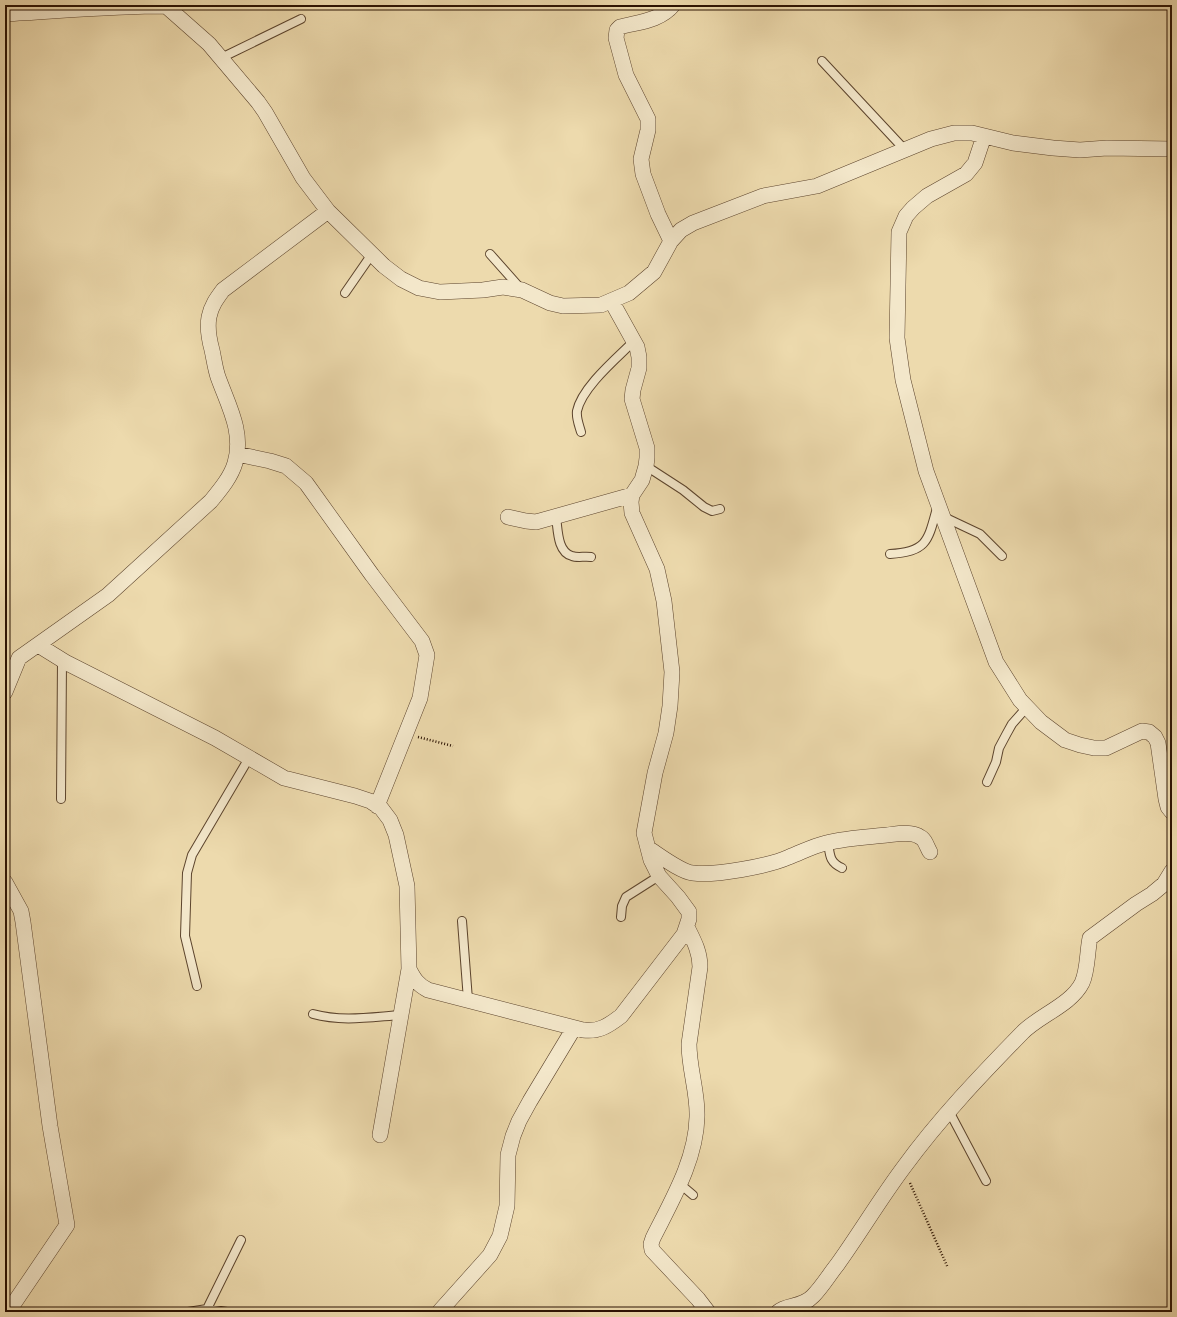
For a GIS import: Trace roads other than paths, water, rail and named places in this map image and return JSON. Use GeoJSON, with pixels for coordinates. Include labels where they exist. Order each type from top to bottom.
{"type":"FeatureCollection","features":[{"type":"Feature","properties":{"kind":"street"},"geometry":{"type":"LineString","coordinates":[[5,14],[84,10],[113,6],[166,5],[204,39],[266,112],[303,178],[328,211],[384,266],[401,279],[419,288],[440,292],[483,290],[503,287],[522,290],[550,303],[564,306],[601,305],[612,302],[629,293],[654,272],[672,241],[681,230],[693,223],[763,196],[817,186],[932,139],[954,133],[984,136],[1013,143],[1080,150],[1107,148],[1172,149]]}},
{"type":"Feature","properties":{"kind":"street"},"geometry":{"type":"LineString","coordinates":[[672,241],[658,214],[643,174],[641,159],[648,130],[648,119],[626,75],[616,38],[617,30],[620,27],[656,17],[673,5]]}},
{"type":"Feature","properties":{"kind":"street"},"geometry":{"type":"LineString","coordinates":[[984,136],[975,163],[966,174],[927,196],[913,208],[906,216],[899,232],[897,338],[903,380],[924,463],[940,511],[996,662],[1020,700],[1042,722],[1065,740],[1080,745],[1094,748],[1106,748],[1142,731],[1149,732],[1155,737],[1158,743],[1166,799],[1172,812]]}},
{"type":"Feature","properties":{"kind":"street"},"geometry":{"type":"LineString","coordinates":[[5,692],[19,658],[108,595],[210,501],[222,488],[235,463],[238,436],[236,423],[218,375],[208,332],[212,309],[223,290],[328,211]]}},
{"type":"Feature","properties":{"kind":"street"},"geometry":{"type":"LineString","coordinates":[[409,969],[414,979],[428,990],[574,1028],[593,1031],[602,1029],[621,1016],[684,934],[687,927],[689,912],[659,876],[651,860],[644,833],[655,772],[666,733],[670,706],[672,672],[664,601],[657,569],[632,513],[632,495],[642,480],[646,466],[647,448],[632,399],[639,368],[639,357],[637,347],[612,302]]}},
{"type":"Feature","properties":{"kind":"street"},"geometry":{"type":"LineString","coordinates":[[237,454],[270,460],[286,466],[306,483],[372,575],[422,641],[427,655],[427,664],[420,698],[377,806]]}},
{"type":"Feature","properties":{"kind":"street"},"geometry":{"type":"LineString","coordinates":[[508,518],[536,522],[632,495]]}},
{"type":"Feature","properties":{"kind":"street"},"geometry":{"type":"LineString","coordinates":[[38,644],[62,660],[215,738],[284,778],[370,801],[390,820],[396,835],[407,886],[409,969],[380,1135]]}},
{"type":"Feature","properties":{"kind":"street"},"geometry":{"type":"LineString","coordinates":[[648,848],[676,866],[688,872],[697,873],[720,872],[760,865],[788,858],[808,848],[828,842],[894,834],[914,834],[921,837],[930,852]]}},
{"type":"Feature","properties":{"kind":"street"},"geometry":{"type":"LineString","coordinates":[[778,1312],[785,1308],[798,1306],[814,1296],[903,1167],[949,1111],[1023,1032],[1077,989],[1082,982],[1085,973],[1090,938],[1152,894],[1164,884],[1172,871]]}},
{"type":"Feature","properties":{"kind":"street"},"geometry":{"type":"LineString","coordinates":[[5,882],[21,911],[23,922],[50,1126],[67,1225],[8,1312]]}},
{"type":"Feature","properties":{"kind":"street"},"geometry":{"type":"LineString","coordinates":[[687,927],[698,948],[700,957],[700,967],[689,1044],[697,1116],[690,1158],[680,1184],[651,1244],[652,1250],[698,1299],[708,1312]]}},
{"type":"Feature","properties":{"kind":"street"},"geometry":{"type":"LineString","coordinates":[[439,1312],[490,1255],[500,1236],[507,1206],[508,1155],[513,1136],[530,1101],[574,1028]]}},
{"type":"Feature","properties":{"kind":"lane"},"geometry":{"type":"LineString","coordinates":[[221,58],[301,19]]}},
{"type":"Feature","properties":{"kind":"lane"},"geometry":{"type":"LineString","coordinates":[[822,61],[906,150]]}},
{"type":"Feature","properties":{"kind":"lane"},"geometry":{"type":"LineString","coordinates":[[345,293],[372,254]]}},
{"type":"Feature","properties":{"kind":"lane"},"geometry":{"type":"LineString","coordinates":[[490,254],[522,290]]}},
{"type":"Feature","properties":{"kind":"lane"},"geometry":{"type":"LineString","coordinates":[[580,432],[577,419],[577,410],[582,399],[593,381],[634,341]]}},
{"type":"Feature","properties":{"kind":"lane"},"geometry":{"type":"LineString","coordinates":[[646,466],[683,490],[704,508],[712,511],[720,509]]}},
{"type":"Feature","properties":{"kind":"lane"},"geometry":{"type":"LineString","coordinates":[[890,554],[917,549],[924,543],[940,511],[980,534],[1002,556]]}},
{"type":"Feature","properties":{"kind":"lane"},"geometry":{"type":"LineString","coordinates":[[556,517],[561,545],[565,552],[571,556],[591,556]]}},
{"type":"Feature","properties":{"kind":"lane"},"geometry":{"type":"LineString","coordinates":[[61,799],[62,660]]}},
{"type":"Feature","properties":{"kind":"lane"},"geometry":{"type":"LineString","coordinates":[[987,782],[996,762],[999,748],[1007,733],[1012,724],[1027,707]]}},
{"type":"Feature","properties":{"kind":"lane"},"geometry":{"type":"LineString","coordinates":[[197,986],[185,936],[187,873],[189,864],[192,856],[249,758]]}},
{"type":"Feature","properties":{"kind":"lane"},"geometry":{"type":"LineString","coordinates":[[828,842],[832,862],[842,868]]}},
{"type":"Feature","properties":{"kind":"lane"},"geometry":{"type":"LineString","coordinates":[[621,916],[622,906],[626,897],[659,876]]}},
{"type":"Feature","properties":{"kind":"lane"},"geometry":{"type":"LineString","coordinates":[[462,921],[468,1000]]}},
{"type":"Feature","properties":{"kind":"lane"},"geometry":{"type":"LineString","coordinates":[[313,1014],[326,1018],[341,1019],[401,1015]]}},
{"type":"Feature","properties":{"kind":"lane"},"geometry":{"type":"LineString","coordinates":[[949,1111],[986,1181]]}},
{"type":"Feature","properties":{"kind":"lane"},"geometry":{"type":"LineString","coordinates":[[680,1184],[693,1195]]}},
{"type":"Feature","properties":{"kind":"lane"},"geometry":{"type":"LineString","coordinates":[[207,1308],[241,1240]]}},
{"type":"Feature","properties":{"kind":"lane"},"geometry":{"type":"LineString","coordinates":[[188,1312],[207,1308],[227,1312]]}}]}
